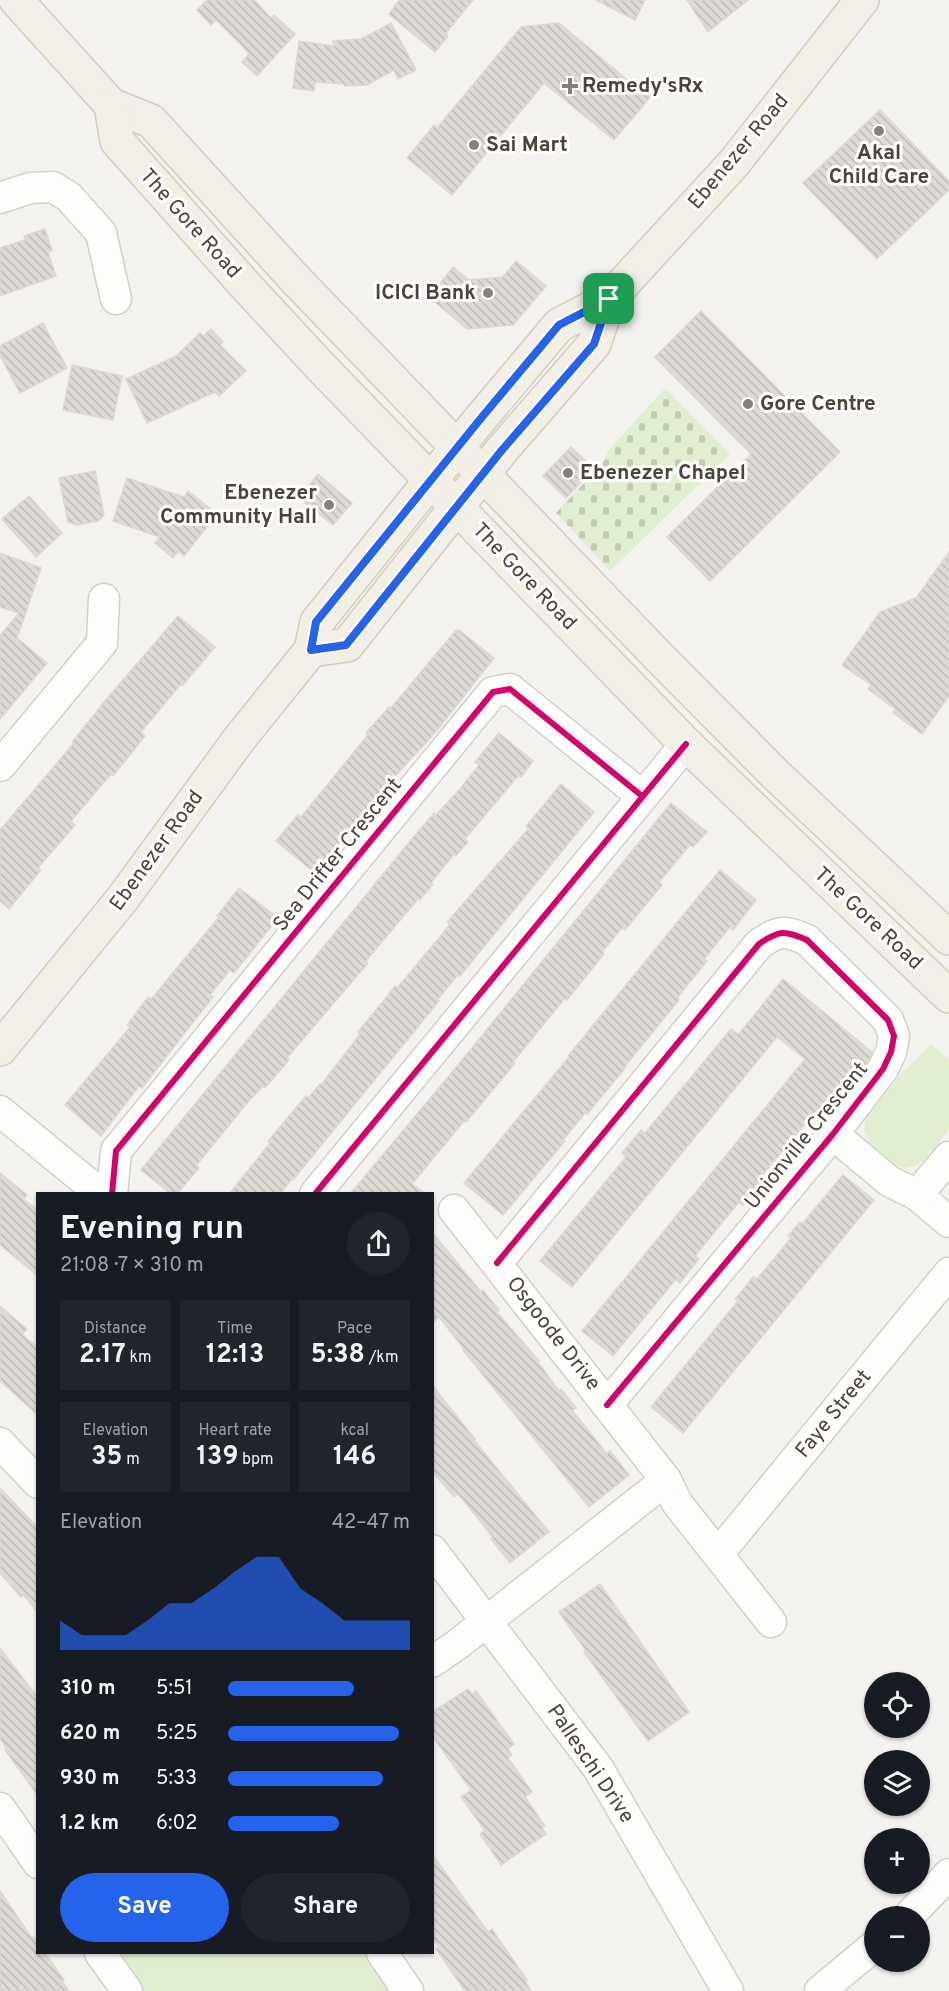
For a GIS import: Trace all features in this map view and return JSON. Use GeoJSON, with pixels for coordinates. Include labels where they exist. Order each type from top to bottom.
{"type":"FeatureCollection","features":[{"type":"Feature","properties":{"kind":"main road","name":"The Gore Road"},"geometry":{"type":"LineString","coordinates":[[16,0],[111,105],[152,120],[295,279],[483,476],[775,774],[949,939]]}},
{"type":"Feature","properties":{"kind":"main road","name":"Ebenezer Road"},"geometry":{"type":"LineString","coordinates":[[0,1049],[123,898],[240,738],[311,650],[316,622],[456,448],[559,325],[609,299],[734,163],[862,0]]}},
{"type":"Feature","properties":{"kind":"main road","name":"The Gore Road"},"geometry":{"type":"LineString","coordinates":[[111,105],[117,141],[244,285],[686,744],[949,996]]}},
{"type":"Feature","properties":{"kind":"main road","name":"Ebenezer Road"},"geometry":{"type":"LineString","coordinates":[[311,650],[346,645],[457,507],[594,344],[609,299]]}},
{"type":"Feature","properties":{"kind":"street"},"geometry":{"type":"LineString","coordinates":[[0,198],[30,188],[53,187],[69,197],[101,233],[116,299]]}},
{"type":"Feature","properties":{"kind":"street"},"geometry":{"type":"LineString","coordinates":[[0,766],[102,643],[104,599]]}},
{"type":"Feature","properties":{"kind":"street","name":"Sea Drifter Crescent"},"geometry":{"type":"LineString","coordinates":[[116,1151],[493,692],[510,689],[642,796]]}},
{"type":"Feature","properties":{"kind":"street"},"geometry":{"type":"LineString","coordinates":[[317,1192],[686,744]]}},
{"type":"Feature","properties":{"kind":"street","name":"Unionville Crescent"},"geometry":{"type":"LineString","coordinates":[[498,1263],[759,944],[775,933],[790,932],[807,940],[888,1020],[894,1036],[891,1052],[883,1069],[833,1134],[607,1405]]}},
{"type":"Feature","properties":{"kind":"street"},"geometry":{"type":"LineString","coordinates":[[0,1111],[99,1192]]}},
{"type":"Feature","properties":{"kind":"street"},"geometry":{"type":"LineString","coordinates":[[833,1134],[889,1181],[917,1195],[949,1222]]}},
{"type":"Feature","properties":{"kind":"street"},"geometry":{"type":"LineString","coordinates":[[64,1164],[116,1151],[112,1192]]}},
{"type":"Feature","properties":{"kind":"street"},"geometry":{"type":"LineString","coordinates":[[917,1195],[949,1157]]}},
{"type":"Feature","properties":{"kind":"street","name":"Osgoode Drive"},"geometry":{"type":"LineString","coordinates":[[454,1210],[498,1263],[666,1480],[677,1503],[771,1622]]}},
{"type":"Feature","properties":{"kind":"street","name":"Faye Street"},"geometry":{"type":"LineString","coordinates":[[718,1554],[949,1273]]}},
{"type":"Feature","properties":{"kind":"street"},"geometry":{"type":"LineString","coordinates":[[0,1443],[36,1481]]}},
{"type":"Feature","properties":{"kind":"street"},"geometry":{"type":"LineString","coordinates":[[434,1661],[488,1621],[666,1480]]}},
{"type":"Feature","properties":{"kind":"street","name":"Palleschi Drive"},"geometry":{"type":"LineString","coordinates":[[434,1553],[598,1768],[728,1991]]}},
{"type":"Feature","properties":{"kind":"street"},"geometry":{"type":"LineString","coordinates":[[0,1808],[36,1860]]}},
{"type":"Feature","properties":{"kind":"street"},"geometry":{"type":"LineString","coordinates":[[918,1906],[949,1874]]}},
{"type":"Feature","properties":{"kind":"street"},"geometry":{"type":"LineString","coordinates":[[101,1954],[126,1991]]}},
{"type":"Feature","properties":{"kind":"street"},"geometry":{"type":"LineString","coordinates":[[383,1954],[408,1991]]}},
{"type":"Feature","properties":{"kind":"street"},"geometry":{"type":"LineString","coordinates":[[820,1991],[864,1954]]}},
{"type":"Feature","properties":{"kind":"green space"},"geometry":{"type":"Polygon","coordinates":[[[665,388],[730,454],[610,571],[556,513],[604,461],[609,450],[665,388]]]}},
{"type":"Feature","properties":{"kind":"green space"},"geometry":{"type":"Polygon","coordinates":[[[931,1044],[949,1060],[949,1130],[925,1159],[918,1165],[905,1168],[897,1165],[870,1143],[864,1131],[866,1118],[900,1075],[931,1044]]]}},
{"type":"Feature","properties":{"kind":"green space"},"geometry":{"type":"Polygon","coordinates":[[[117,1954],[368,1954],[393,1991],[143,1991],[117,1954]]]}},
{"type":"Feature","properties":{"kind":"building"},"geometry":{"type":"Polygon","coordinates":[[[207,0],[254,0],[271,18],[274,15],[295,34],[257,76],[242,62],[249,54],[244,48],[216,20],[211,25],[197,10],[207,0]]]}},
{"type":"Feature","properties":{"kind":"building"},"geometry":{"type":"Polygon","coordinates":[[[399,0],[473,0],[446,33],[448,36],[435,52],[389,14],[399,0]]]}},
{"type":"Feature","properties":{"kind":"building"},"geometry":{"type":"Polygon","coordinates":[[[596,0],[645,0],[635,20],[596,0]]]}},
{"type":"Feature","properties":{"kind":"building"},"geometry":{"type":"Polygon","coordinates":[[[687,0],[748,0],[708,32],[687,0]]]}},
{"type":"Feature","properties":{"kind":"building"},"geometry":{"type":"Polygon","coordinates":[[[391,23],[416,70],[398,79],[394,70],[367,85],[345,86],[344,84],[315,82],[314,91],[293,88],[299,41],[334,46],[333,41],[361,39],[391,23]]]}},
{"type":"Feature","properties":{"kind":"building"},"geometry":{"type":"Polygon","coordinates":[[[559,23],[629,81],[632,78],[652,95],[614,140],[544,83],[452,195],[407,158],[434,125],[437,128],[521,27],[559,23]]]}},
{"type":"Feature","properties":{"kind":"building"},"geometry":{"type":"Polygon","coordinates":[[[880,110],[949,181],[949,190],[877,259],[803,183],[880,110]]]}},
{"type":"Feature","properties":{"kind":"building"},"geometry":{"type":"Polygon","coordinates":[[[45,229],[52,251],[48,252],[56,276],[0,296],[0,248],[25,240],[24,236],[45,229]]]}},
{"type":"Feature","properties":{"kind":"building"},"geometry":{"type":"Polygon","coordinates":[[[516,261],[546,286],[513,325],[467,329],[429,297],[453,267],[469,280],[503,277],[516,261]]]}},
{"type":"Feature","properties":{"kind":"building","name":"Gore Centre"},"geometry":{"type":"Polygon","coordinates":[[[701,311],[840,452],[710,581],[667,537],[751,454],[655,357],[701,311]]]}},
{"type":"Feature","properties":{"kind":"building"},"geometry":{"type":"Polygon","coordinates":[[[43,323],[67,368],[20,393],[0,356],[0,346],[43,323]]]}},
{"type":"Feature","properties":{"kind":"building"},"geometry":{"type":"Polygon","coordinates":[[[211,329],[223,342],[220,345],[246,371],[219,396],[215,392],[147,423],[126,379],[176,356],[200,333],[203,336],[211,329]]]}},
{"type":"Feature","properties":{"kind":"building"},"geometry":{"type":"Polygon","coordinates":[[[72,365],[122,376],[113,420],[63,410],[72,365]]]}},
{"type":"Feature","properties":{"kind":"building","name":"Ebenezer Chapel"},"geometry":{"type":"Polygon","coordinates":[[[571,447],[594,469],[566,498],[543,476],[571,447]]]}},
{"type":"Feature","properties":{"kind":"building"},"geometry":{"type":"Polygon","coordinates":[[[95,471],[104,515],[98,521],[77,525],[68,522],[59,478],[95,471]]]}},
{"type":"Feature","properties":{"kind":"building","name":"Ebenezer Community Hall"},"geometry":{"type":"Polygon","coordinates":[[[318,474],[352,503],[333,525],[299,498],[318,474]]]}},
{"type":"Feature","properties":{"kind":"building"},"geometry":{"type":"Polygon","coordinates":[[[127,478],[184,497],[188,491],[217,514],[184,556],[178,551],[173,558],[155,543],[160,537],[113,521],[127,478]]]}},
{"type":"Feature","properties":{"kind":"building"},"geometry":{"type":"Polygon","coordinates":[[[29,496],[62,533],[36,557],[2,519],[29,496]]]}},
{"type":"Feature","properties":{"kind":"building"},"geometry":{"type":"Polygon","coordinates":[[[949,552],[949,696],[922,734],[893,713],[895,709],[868,689],[871,685],[842,665],[880,612],[916,598],[949,552]]]}},
{"type":"Feature","properties":{"kind":"building"},"geometry":{"type":"Polygon","coordinates":[[[0,553],[41,568],[17,638],[47,663],[0,719],[0,636],[19,613],[0,607],[0,553]]]}},
{"type":"Feature","properties":{"kind":"building"},"geometry":{"type":"Polygon","coordinates":[[[178,616],[215,647],[141,732],[145,736],[113,776],[111,774],[71,821],[75,825],[38,868],[41,870],[9,909],[0,901],[0,830],[74,743],[72,742],[104,702],[178,616]]]}},
{"type":"Feature","properties":{"kind":"building"},"geometry":{"type":"Polygon","coordinates":[[[456,630],[494,658],[434,734],[397,774],[315,873],[276,841],[298,815],[301,817],[368,735],[366,733],[389,707],[391,708],[456,630]]]}},
{"type":"Feature","properties":{"kind":"building"},"geometry":{"type":"Polygon","coordinates":[[[499,733],[533,761],[465,839],[468,842],[456,856],[454,854],[420,900],[418,899],[366,961],[368,963],[287,1058],[289,1060],[265,1088],[263,1086],[248,1102],[196,1166],[199,1168],[179,1192],[168,1192],[141,1170],[411,840],[434,813],[436,815],[459,790],[479,765],[475,762],[499,733]]]}},
{"type":"Feature","properties":{"kind":"building"},"geometry":{"type":"Polygon","coordinates":[[[561,784],[594,812],[460,976],[458,975],[437,1000],[439,1001],[282,1192],[231,1192],[270,1143],[268,1141],[306,1096],[308,1098],[321,1085],[360,1034],[358,1032],[395,986],[397,988],[439,938],[450,924],[447,922],[529,828],[526,826],[561,784]]]}},
{"type":"Feature","properties":{"kind":"building"},"geometry":{"type":"Polygon","coordinates":[[[671,803],[707,832],[693,847],[690,845],[659,882],[662,885],[625,930],[622,928],[567,1000],[565,998],[488,1096],[466,1122],[464,1121],[412,1184],[423,1192],[352,1192],[671,803]]]}},
{"type":"Feature","properties":{"kind":"building"},"geometry":{"type":"Polygon","coordinates":[[[720,870],[756,900],[733,930],[730,927],[704,959],[707,961],[677,998],[679,1000],[503,1215],[464,1183],[720,870]]]}},
{"type":"Feature","properties":{"kind":"building"},"geometry":{"type":"Polygon","coordinates":[[[239,888],[278,918],[234,973],[230,970],[210,995],[213,997],[142,1088],[139,1086],[101,1136],[65,1105],[130,1027],[127,1025],[148,997],[151,999],[162,986],[219,917],[217,916],[239,888]]]}},
{"type":"Feature","properties":{"kind":"building"},"geometry":{"type":"Polygon","coordinates":[[[783,979],[872,1052],[869,1059],[821,1117],[815,1112],[758,1180],[762,1183],[743,1205],[739,1202],[695,1256],[699,1259],[680,1283],[676,1279],[613,1356],[582,1331],[805,1059],[777,1037],[572,1287],[540,1261],[626,1157],[622,1153],[641,1130],[645,1133],[731,1029],[739,1034],[783,979]]]}},
{"type":"Feature","properties":{"kind":"building"},"geometry":{"type":"Polygon","coordinates":[[[0,1173],[27,1195],[23,1199],[36,1209],[36,1274],[0,1245],[0,1173]]]}},
{"type":"Feature","properties":{"kind":"building"},"geometry":{"type":"Polygon","coordinates":[[[843,1175],[874,1200],[683,1433],[651,1407],[738,1301],[735,1299],[753,1277],[757,1279],[791,1238],[788,1236],[800,1222],[802,1224],[843,1175]]]}},
{"type":"Feature","properties":{"kind":"building"},"geometry":{"type":"Polygon","coordinates":[[[434,1234],[481,1292],[483,1290],[499,1310],[497,1312],[539,1361],[559,1391],[561,1389],[576,1408],[572,1410],[607,1454],[610,1451],[629,1475],[589,1507],[439,1317],[434,1321],[434,1234]]]}},
{"type":"Feature","properties":{"kind":"building"},"geometry":{"type":"Polygon","coordinates":[[[0,1306],[27,1329],[22,1334],[36,1346],[36,1413],[0,1381],[0,1306]]]}},
{"type":"Feature","properties":{"kind":"building"},"geometry":{"type":"Polygon","coordinates":[[[434,1388],[549,1532],[510,1563],[458,1494],[454,1497],[434,1473],[434,1388]]]}},
{"type":"Feature","properties":{"kind":"building"},"geometry":{"type":"Polygon","coordinates":[[[0,1488],[36,1526],[36,1610],[24,1595],[21,1597],[0,1573],[0,1488]]]}},
{"type":"Feature","properties":{"kind":"building"},"geometry":{"type":"Polygon","coordinates":[[[600,1584],[689,1712],[648,1741],[584,1652],[586,1651],[559,1612],[600,1584]]]}},
{"type":"Feature","properties":{"kind":"building"},"geometry":{"type":"Polygon","coordinates":[[[0,1648],[36,1695],[36,1793],[5,1750],[7,1749],[0,1739],[0,1648]]]}},
{"type":"Feature","properties":{"kind":"building"},"geometry":{"type":"Polygon","coordinates":[[[468,1689],[472,1694],[476,1691],[514,1744],[508,1749],[512,1755],[508,1758],[532,1792],[525,1797],[545,1826],[542,1828],[546,1834],[501,1865],[480,1834],[485,1831],[461,1797],[471,1790],[434,1739],[434,1711],[468,1689]]]}},
{"type":"Feature","properties":{"kind":"building"},"geometry":{"type":"Polygon","coordinates":[[[434,1857],[488,1932],[492,1929],[527,1980],[525,1980],[531,1991],[465,1991],[436,1949],[439,1947],[434,1941],[434,1857]]]}},
{"type":"Feature","properties":{"kind":"building"},"geometry":{"type":"Polygon","coordinates":[[[0,1891],[32,1938],[36,1940],[36,1954],[46,1954],[69,1991],[0,1991],[0,1891]]]}},
{"type":"Feature","properties":{"kind":"cycle path"},"geometry":{"type":"LineString","coordinates":[[112,1192],[116,1151],[493,692],[510,689],[642,796]]}},
{"type":"Feature","properties":{"kind":"cycle path"},"geometry":{"type":"LineString","coordinates":[[317,1192],[686,744]]}},
{"type":"Feature","properties":{"kind":"cycle path"},"geometry":{"type":"LineString","coordinates":[[497,1263],[759,944],[766,939],[787,933],[807,940],[888,1020],[894,1036],[891,1052],[883,1069],[833,1134],[607,1405]]}},
{"type":"Feature","properties":{"kind":"place","name":"Remedy'sRx"},"geometry":{"type":"Point","coordinates":[570,86]}},
{"type":"Feature","properties":{"kind":"place","name":"Akal Child Care"},"geometry":{"type":"Point","coordinates":[879,131]}},
{"type":"Feature","properties":{"kind":"place","name":"Sai Mart"},"geometry":{"type":"Point","coordinates":[474,145]}},
{"type":"Feature","properties":{"kind":"place","name":"ICICI Bank"},"geometry":{"type":"Point","coordinates":[488,293]}},
{"type":"Feature","properties":{"kind":"place","name":"Gore Centre"},"geometry":{"type":"Point","coordinates":[748,404]}},
{"type":"Feature","properties":{"kind":"place","name":"Ebenezer Chapel"},"geometry":{"type":"Point","coordinates":[568,473]}},
{"type":"Feature","properties":{"kind":"place","name":"Ebenezer Community Hall"},"geometry":{"type":"Point","coordinates":[329,505]}},
{"type":"Feature","properties":{"kind":"route"},"geometry":{"type":"LineString","coordinates":[[609,299],[594,344],[502,450],[346,645],[311,650],[316,622],[559,325],[609,299]]}}]}
